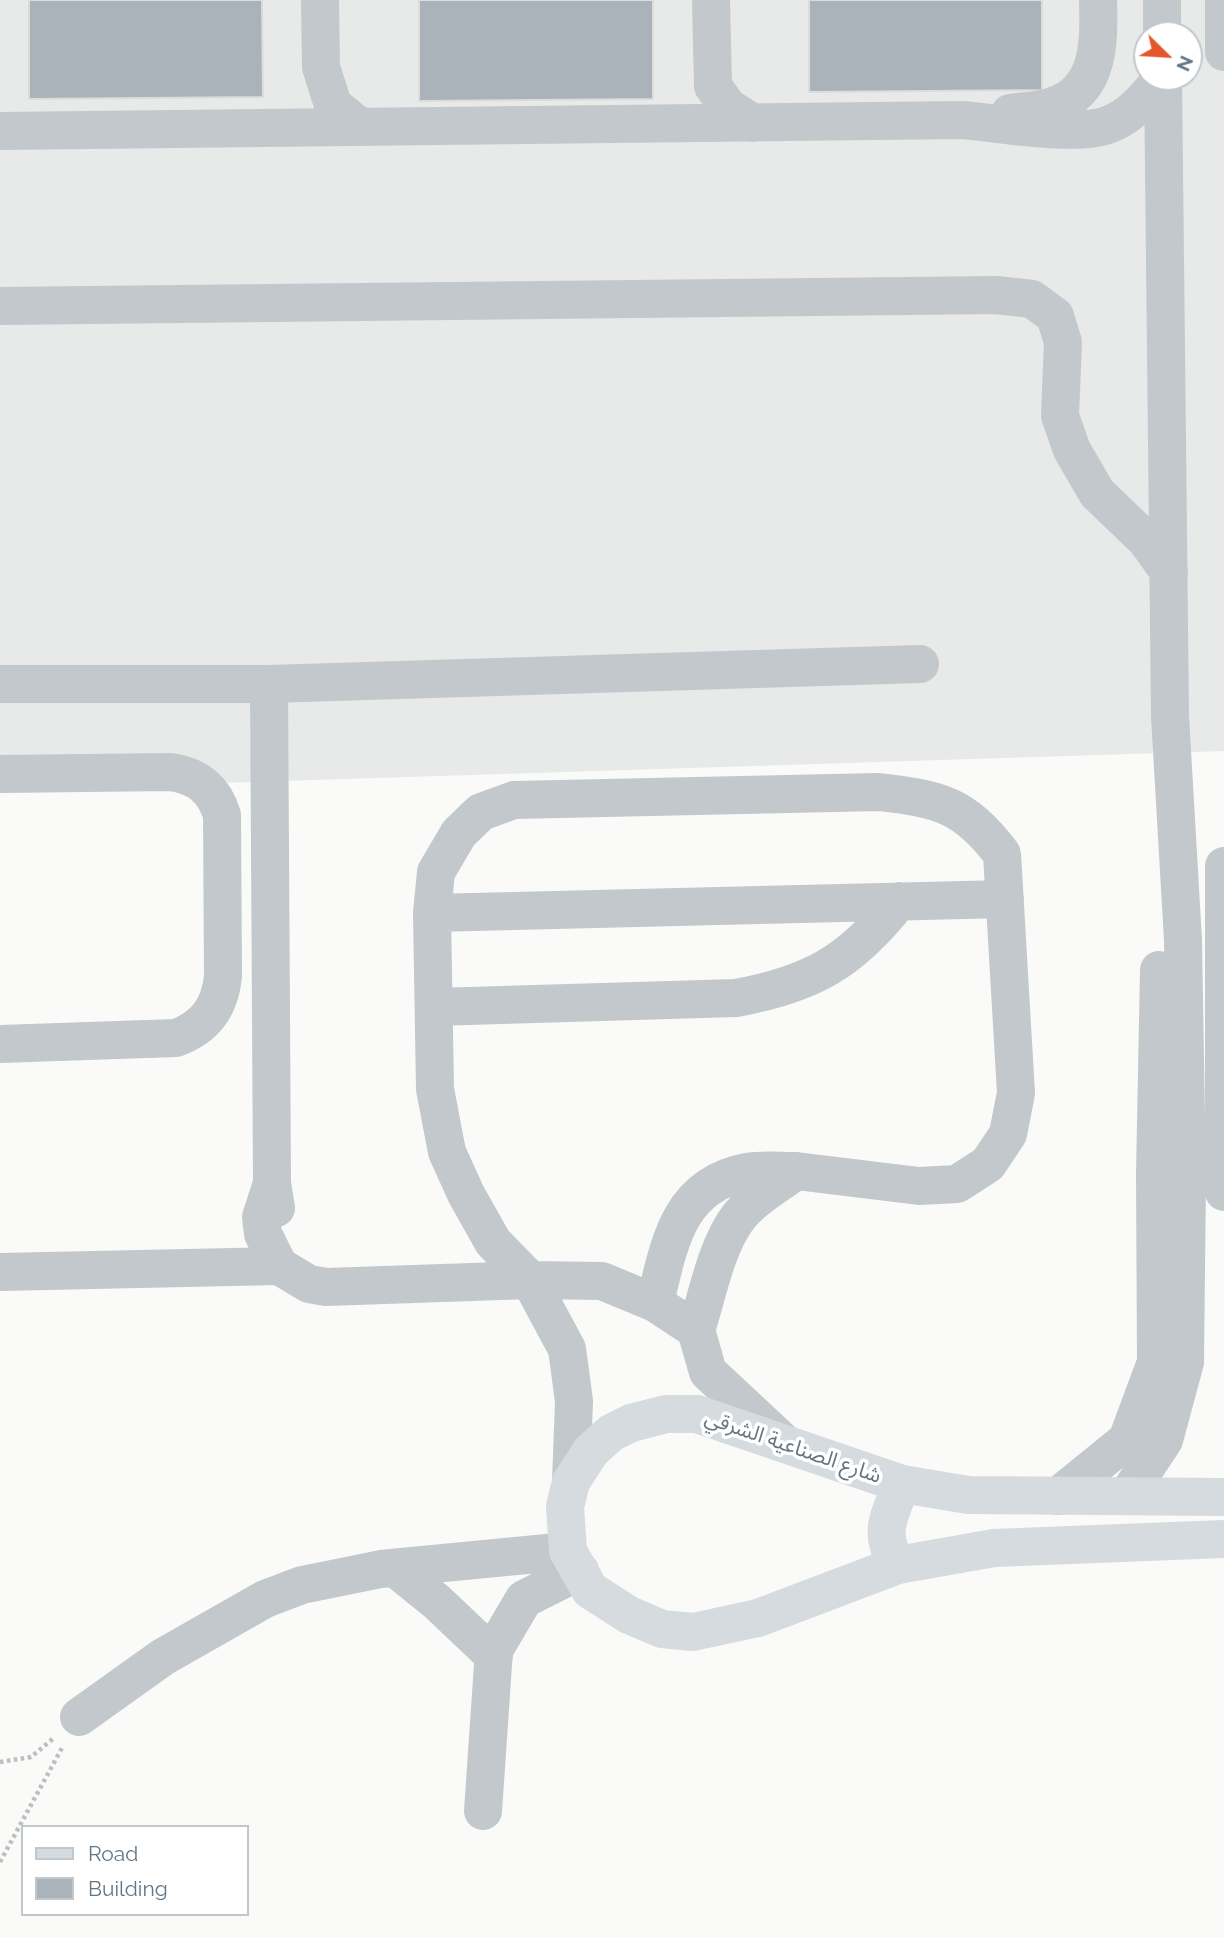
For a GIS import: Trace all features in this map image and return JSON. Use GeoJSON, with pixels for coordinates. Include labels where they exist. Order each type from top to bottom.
{"type":"FeatureCollection","features":[{"type":"Feature","properties":{"kind":"main road","name":"شارع الصناعية الشرقي"},"geometry":{"type":"LineString","coordinates":[[574,1561],[565,1507],[571,1482],[591,1451],[611,1433],[631,1423],[666,1414],[697,1414],[902,1484],[968,1495],[1224,1497]]}},
{"type":"Feature","properties":{"kind":"main road"},"geometry":{"type":"LineString","coordinates":[[898,1565],[887,1549],[886,1532],[902,1484]]}},
{"type":"Feature","properties":{"kind":"main road"},"geometry":{"type":"LineString","coordinates":[[574,1561],[590,1590],[629,1615],[662,1629],[693,1632],[758,1619],[898,1565],[994,1548],[1224,1539]]}},
{"type":"Feature","properties":{"kind":"lane"},"geometry":{"type":"LineString","coordinates":[[320,0],[321,67],[333,105],[360,127]]}},
{"type":"Feature","properties":{"kind":"lane"},"geometry":{"type":"LineString","coordinates":[[711,0],[713,86],[728,107],[753,123]]}},
{"type":"Feature","properties":{"kind":"lane"},"geometry":{"type":"LineString","coordinates":[[963,120],[1054,106],[1079,89],[1095,66],[1098,0]]}},
{"type":"Feature","properties":{"kind":"lane"},"geometry":{"type":"LineString","coordinates":[[1162,0],[1162,21]]}},
{"type":"Feature","properties":{"kind":"lane"},"geometry":{"type":"LineString","coordinates":[[1224,0],[1224,52]]}},
{"type":"Feature","properties":{"kind":"lane"},"geometry":{"type":"LineString","coordinates":[[0,131],[963,120],[1087,129],[1110,124],[1138,106],[1151,91]]}},
{"type":"Feature","properties":{"kind":"lane"},"geometry":{"type":"LineString","coordinates":[[1127,1496],[1164,1440],[1185,1362],[1187,1178],[1184,953],[1170,716],[1163,91]]}},
{"type":"Feature","properties":{"kind":"lane"},"geometry":{"type":"LineString","coordinates":[[0,306],[996,295],[1032,299],[1055,316],[1063,342],[1060,416],[1072,450],[1097,493],[1146,540],[1169,572]]}},
{"type":"Feature","properties":{"kind":"lane"},"geometry":{"type":"LineString","coordinates":[[0,684],[269,684],[920,664]]}},
{"type":"Feature","properties":{"kind":"lane"},"geometry":{"type":"LineString","coordinates":[[269,684],[272,1183],[279,1222],[290,1250],[307,1272],[326,1287]]}},
{"type":"Feature","properties":{"kind":"lane"},"geometry":{"type":"LineString","coordinates":[[1058,1496],[1127,1440],[1156,1362],[1155,1174],[1159,942],[1170,716]]}},
{"type":"Feature","properties":{"kind":"lane"},"geometry":{"type":"LineString","coordinates":[[0,774],[171,772],[183,774],[204,785],[218,804],[222,815],[223,962],[222,989],[212,1014],[191,1033],[176,1038],[0,1044]]}},
{"type":"Feature","properties":{"kind":"lane"},"geometry":{"type":"LineString","coordinates":[[571,1482],[574,1401],[567,1349],[530,1280],[492,1242],[447,1152],[435,1089],[432,913],[436,872],[459,833],[481,812],[514,800],[547,797],[878,792],[911,796],[956,808],[982,828],[1002,853],[1016,1093],[1008,1134],[988,1164],[957,1184],[919,1186],[796,1171],[750,1171],[724,1178],[701,1191],[670,1241],[656,1303]]}},
{"type":"Feature","properties":{"kind":"lane"},"geometry":{"type":"LineString","coordinates":[[1224,866],[1224,1192]]}},
{"type":"Feature","properties":{"kind":"lane"},"geometry":{"type":"LineString","coordinates":[[432,913],[1005,899]]}},
{"type":"Feature","properties":{"kind":"lane"},"geometry":{"type":"LineString","coordinates":[[434,1007],[736,998],[772,991],[806,979],[838,962],[867,940],[899,901]]}},
{"type":"Feature","properties":{"kind":"lane"},"geometry":{"type":"LineString","coordinates":[[783,1442],[708,1372],[696,1330],[724,1242],[738,1218],[756,1200],[796,1171]]}},
{"type":"Feature","properties":{"kind":"lane"},"geometry":{"type":"LineString","coordinates":[[272,1183],[261,1217],[263,1234],[279,1266],[293,1277],[326,1287],[530,1280],[602,1281],[656,1303],[696,1330]]}},
{"type":"Feature","properties":{"kind":"lane"},"geometry":{"type":"LineString","coordinates":[[0,1272],[279,1266]]}},
{"type":"Feature","properties":{"kind":"lane"},"geometry":{"type":"LineString","coordinates":[[79,1717],[163,1657],[265,1599],[302,1585],[341,1575],[394,1568],[574,1561]]}},
{"type":"Feature","properties":{"kind":"lane"},"geometry":{"type":"LineString","coordinates":[[483,1811],[494,1656],[524,1598],[574,1561]]}},
{"type":"Feature","properties":{"kind":"lane"},"geometry":{"type":"LineString","coordinates":[[394,1568],[437,1602],[494,1656]]}},
{"type":"Feature","properties":{"kind":"path"},"geometry":{"type":"LineString","coordinates":[[0,1762],[31,1757],[79,1717]]}},
{"type":"Feature","properties":{"kind":"path"},"geometry":{"type":"LineString","coordinates":[[0,1862],[79,1717]]}},
{"type":"Feature","properties":{"kind":"shaded area"},"geometry":{"type":"Polygon","coordinates":[[[0,0],[1224,0],[1224,751],[0,790],[0,0]]]}},
{"type":"Feature","properties":{"kind":"building"},"geometry":{"type":"Polygon","coordinates":[[[29,0],[262,0],[263,97],[29,99],[29,0]]]}},
{"type":"Feature","properties":{"kind":"building"},"geometry":{"type":"Polygon","coordinates":[[[419,0],[653,0],[653,99],[419,101],[419,0]]]}},
{"type":"Feature","properties":{"kind":"building"},"geometry":{"type":"Polygon","coordinates":[[[809,0],[1042,0],[1042,90],[809,92],[809,0]]]}}]}
